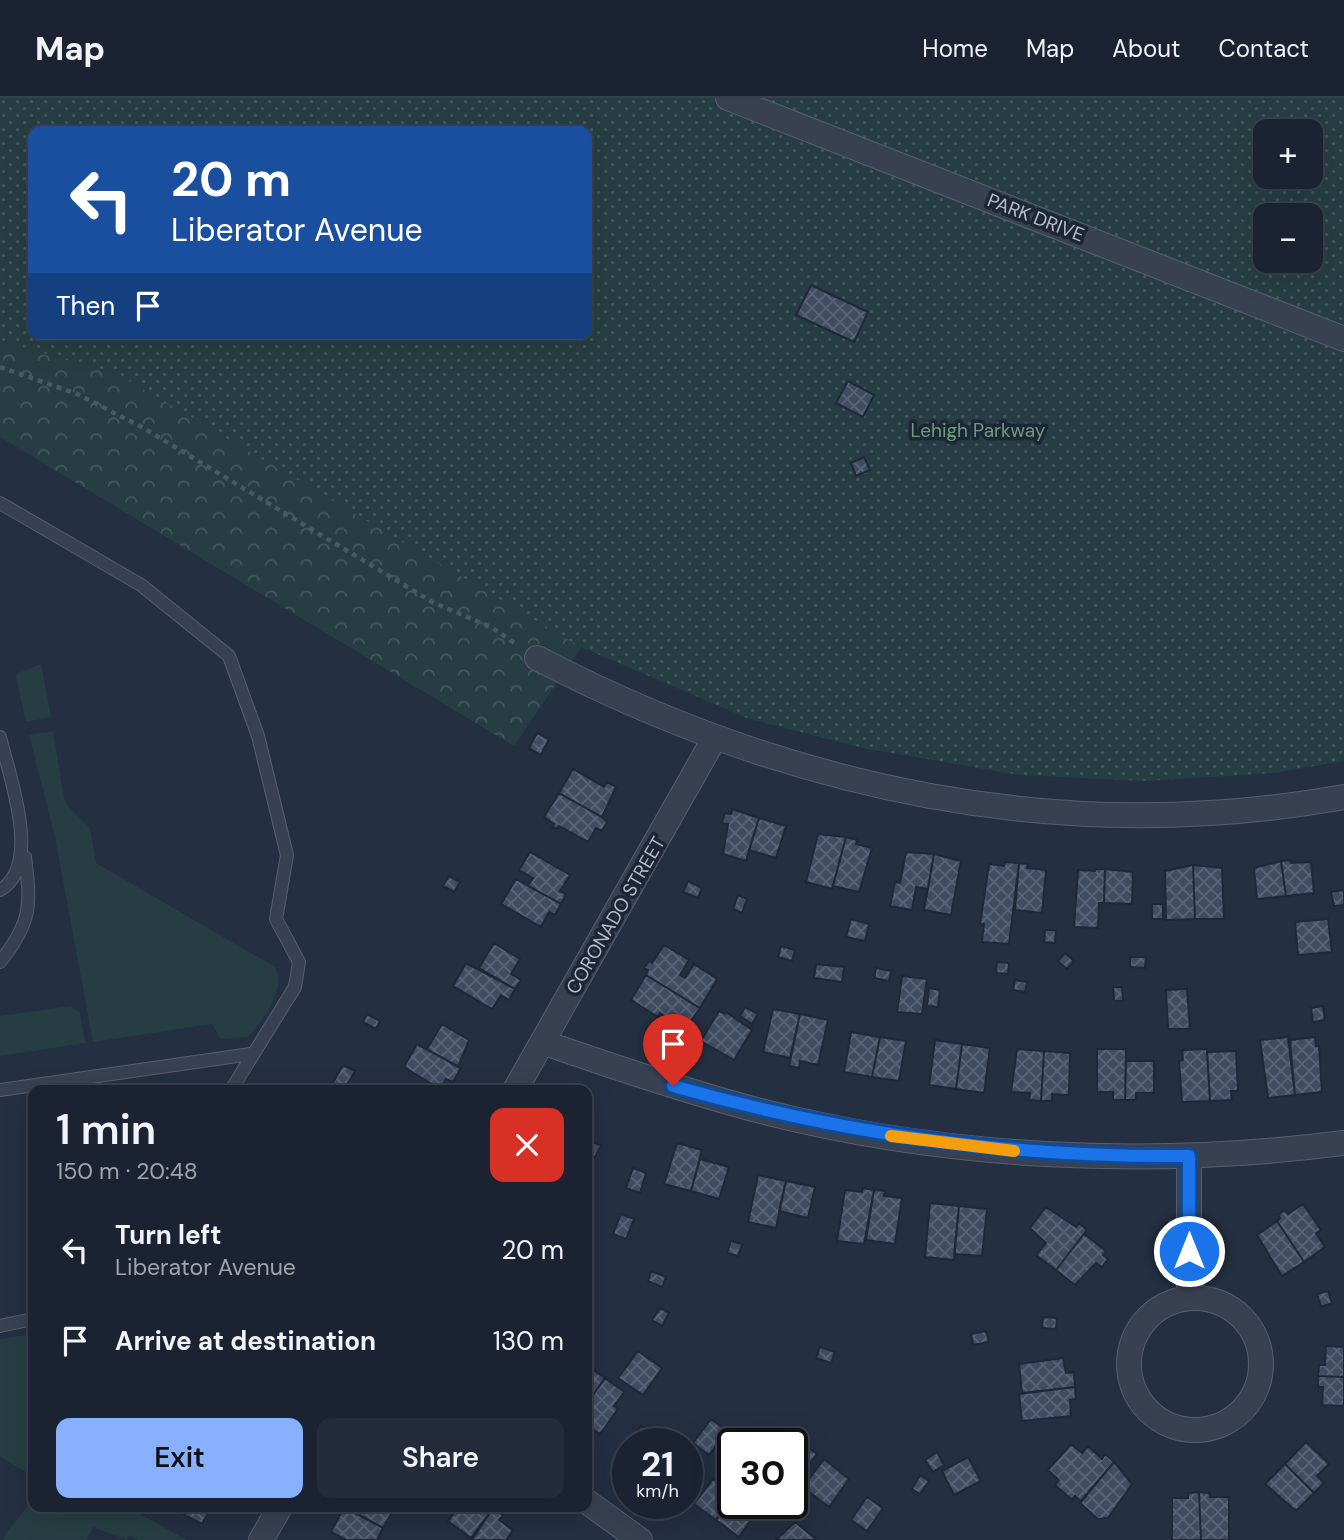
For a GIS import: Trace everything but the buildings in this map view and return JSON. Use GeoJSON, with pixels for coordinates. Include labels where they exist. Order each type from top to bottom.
{"type":"FeatureCollection","features":[{"type":"Feature","properties":{"kind":"street","name":"PARK DRIVE"},"geometry":{"type":"LineString","coordinates":[[728,98],[1344,339]]}},
{"type":"Feature","properties":{"kind":"street"},"geometry":{"type":"LineString","coordinates":[[537,658],[599,690],[714,739],[836,777],[919,795],[1003,807],[1088,814],[1166,815],[1243,810],[1344,797]]}},
{"type":"Feature","properties":{"kind":"street","name":"CORONADO STREET"},"geometry":{"type":"LineString","coordinates":[[518,1085],[714,739]]}},
{"type":"Feature","properties":{"kind":"street"},"geometry":{"type":"LineString","coordinates":[[542,1042],[646,1079],[752,1109],[860,1131],[1024,1152],[1189,1156],[1344,1143]]}},
{"type":"Feature","properties":{"kind":"street"},"geometry":{"type":"LineString","coordinates":[[1189,1156],[1189,1298]]}},
{"type":"Feature","properties":{"kind":"street"},"geometry":{"type":"LineString","coordinates":[[1189,1298],[1212,1300],[1232,1310],[1248,1325],[1259,1345],[1262,1368],[1256,1390],[1244,1409],[1226,1423],[1205,1430],[1182,1430],[1162,1422],[1146,1409],[1134,1391],[1129,1371],[1130,1350],[1137,1331],[1151,1314],[1168,1303],[1189,1298]]}},
{"type":"Feature","properties":{"kind":"street"},"geometry":{"type":"LineString","coordinates":[[592,1505],[640,1540]]}},
{"type":"Feature","properties":{"kind":"street"},"geometry":{"type":"LineString","coordinates":[[261,1540],[277,1512]]}},
{"type":"Feature","properties":{"kind":"lane"},"geometry":{"type":"LineString","coordinates":[[0,503],[141,585],[229,656],[258,736],[287,855],[276,919],[299,962],[295,987],[234,1085]]}},
{"type":"Feature","properties":{"kind":"lane"},"geometry":{"type":"LineString","coordinates":[[0,737],[23,842],[31,903],[15,943],[0,962]]}},
{"type":"Feature","properties":{"kind":"lane"},"geometry":{"type":"LineString","coordinates":[[0,890],[18,870],[23,842]]}},
{"type":"Feature","properties":{"kind":"lane"},"geometry":{"type":"LineString","coordinates":[[35,1085],[251,1054]]}},
{"type":"Feature","properties":{"kind":"lane"},"geometry":{"type":"LineString","coordinates":[[0,1090],[28,1086]]}},
{"type":"Feature","properties":{"kind":"lane"},"geometry":{"type":"LineString","coordinates":[[0,1326],[28,1320]]}},
{"type":"Feature","properties":{"kind":"path"},"geometry":{"type":"LineString","coordinates":[[0,367],[76,394],[140,426],[434,603],[491,627],[537,658]]}},
{"type":"Feature","properties":{"kind":"green space","name":"Lehigh Parkway"},"geometry":{"type":"Polygon","coordinates":[[[0,98],[1344,98],[1344,761],[1272,773],[1146,781],[1020,775],[863,748],[747,718],[581,647],[123,377],[0,340],[0,98]]]}},
{"type":"Feature","properties":{"kind":"green space"},"geometry":{"type":"Polygon","coordinates":[[[0,340],[123,377],[163,401],[548,340],[587,340],[586,640],[514,746],[0,437],[0,340]]]}},
{"type":"Feature","properties":{"kind":"green space"},"geometry":{"type":"Polygon","coordinates":[[[41,664],[51,717],[26,722],[16,677],[18,673],[41,664]]]}},
{"type":"Feature","properties":{"kind":"green space"},"geometry":{"type":"Polygon","coordinates":[[[53,731],[64,798],[68,806],[90,828],[96,863],[275,967],[278,975],[276,994],[272,1004],[248,1037],[221,1039],[212,1024],[93,1042],[55,837],[29,735],[53,731]]]}},
{"type":"Feature","properties":{"kind":"green space"},"geometry":{"type":"Polygon","coordinates":[[[71,1006],[80,1013],[85,1043],[0,1056],[0,1016],[71,1006]]]}},
{"type":"Feature","properties":{"kind":"green space"},"geometry":{"type":"Polygon","coordinates":[[[28,1335],[28,1473],[0,1457],[0,1339],[28,1335]]]}},
{"type":"Feature","properties":{"kind":"green space"},"geometry":{"type":"Polygon","coordinates":[[[28,1505],[28,1512],[137,1512],[187,1540],[138,1540],[129,1535],[127,1540],[93,1527],[86,1540],[2,1540],[28,1505]]]}},
{"type":"Feature","properties":{"kind":"slow traffic"},"geometry":{"type":"LineString","coordinates":[[891,1136],[1014,1151]]}},
{"type":"Feature","properties":{"kind":"route"},"geometry":{"type":"LineString","coordinates":[[673,1086],[752,1109],[860,1131],[969,1147],[1024,1152],[1189,1156],[1189,1251]]}}]}
